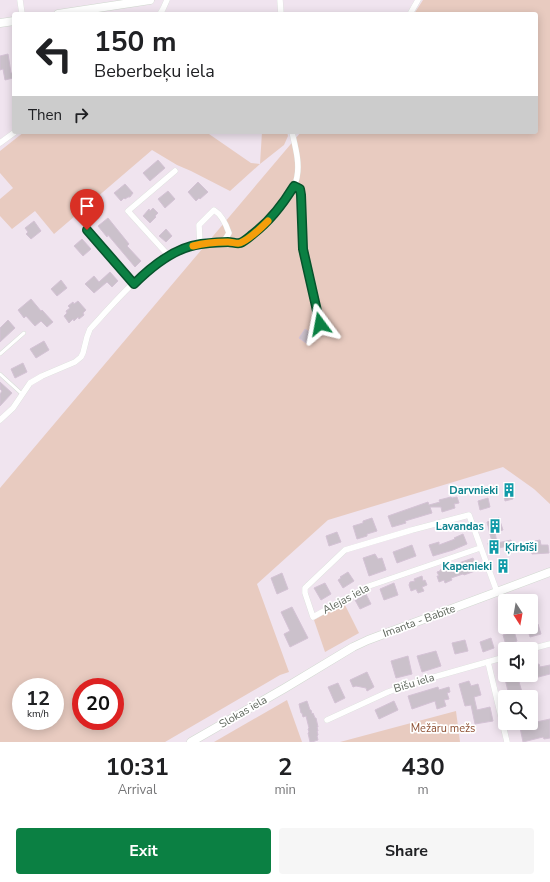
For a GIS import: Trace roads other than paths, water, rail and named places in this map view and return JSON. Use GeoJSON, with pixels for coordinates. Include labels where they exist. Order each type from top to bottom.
{"type":"FeatureCollection","features":[{"type":"Feature","properties":{"kind":"main road"},"geometry":{"type":"LineString","coordinates":[[71,12],[150,0]]}},
{"type":"Feature","properties":{"kind":"main road"},"geometry":{"type":"LineString","coordinates":[[0,23],[12,21]]}},
{"type":"Feature","properties":{"kind":"main road","name":"Imanta - Babīte"},"geometry":{"type":"LineString","coordinates":[[294,683],[353,647],[368,640],[550,572]]}},
{"type":"Feature","properties":{"kind":"main road","name":"Slokas iela"},"geometry":{"type":"LineString","coordinates":[[191,742],[294,683]]}},
{"type":"Feature","properties":{"kind":"street"},"geometry":{"type":"LineString","coordinates":[[20,0],[22,12]]}},
{"type":"Feature","properties":{"kind":"street"},"geometry":{"type":"LineString","coordinates":[[162,12],[167,0]]}},
{"type":"Feature","properties":{"kind":"street"},"geometry":{"type":"LineString","coordinates":[[280,0],[280,12]]}},
{"type":"Feature","properties":{"kind":"street"},"geometry":{"type":"LineString","coordinates":[[411,12],[418,0]]}},
{"type":"Feature","properties":{"kind":"street"},"geometry":{"type":"LineString","coordinates":[[0,143],[12,134]]}},
{"type":"Feature","properties":{"kind":"street"},"geometry":{"type":"LineString","coordinates":[[0,420],[13,408],[30,384],[42,376],[75,362],[81,357],[90,329],[155,265],[184,248],[200,244],[239,243],[261,228],[275,214],[286,199],[297,178],[297,158],[292,134]]}},
{"type":"Feature","properties":{"kind":"street"},"geometry":{"type":"LineString","coordinates":[[169,256],[128,211],[175,171]]}},
{"type":"Feature","properties":{"kind":"street"},"geometry":{"type":"LineString","coordinates":[[200,244],[199,225],[214,210],[222,218],[229,233],[221,243]]}},
{"type":"Feature","properties":{"kind":"street","name":"Alejas iela"},"geometry":{"type":"LineString","coordinates":[[469,515],[480,548],[369,586],[313,617],[305,593],[305,588],[345,550],[469,515]]}},
{"type":"Feature","properties":{"kind":"street"},"geometry":{"type":"LineString","coordinates":[[480,548],[497,592]]}},
{"type":"Feature","properties":{"kind":"street"},"geometry":{"type":"LineString","coordinates":[[538,647],[550,644]]}},
{"type":"Feature","properties":{"kind":"street","name":"Bišu iela"},"geometry":{"type":"LineString","coordinates":[[328,720],[388,692],[413,683],[498,659]]}},
{"type":"Feature","properties":{"kind":"street"},"geometry":{"type":"LineString","coordinates":[[488,662],[507,742]]}},
{"type":"Feature","properties":{"kind":"lane"},"geometry":{"type":"LineString","coordinates":[[294,186],[300,189],[303,249],[320,324]]}},
{"type":"Feature","properties":{"kind":"lane"},"geometry":{"type":"LineString","coordinates":[[87,230],[134,284]]}},
{"type":"Feature","properties":{"kind":"lane"},"geometry":{"type":"LineString","coordinates":[[0,354],[24,332]]}},
{"type":"Feature","properties":{"kind":"lane"},"geometry":{"type":"LineString","coordinates":[[0,374],[22,394]]}},
{"type":"Feature","properties":{"kind":"place","name":"Darvnieki"},"geometry":{"type":"Point","coordinates":[509,490]}},
{"type":"Feature","properties":{"kind":"place","name":"Lavandas"},"geometry":{"type":"Point","coordinates":[495,526]}},
{"type":"Feature","properties":{"kind":"place","name":"Ķirbīši"},"geometry":{"type":"Point","coordinates":[494,547]}},
{"type":"Feature","properties":{"kind":"place","name":"Kapenieki"},"geometry":{"type":"Point","coordinates":[503,566]}},
{"type":"Feature","properties":{"kind":"park label","name":"Mežāru mežs"},"geometry":{"type":"Point","coordinates":[443,728]}}]}
